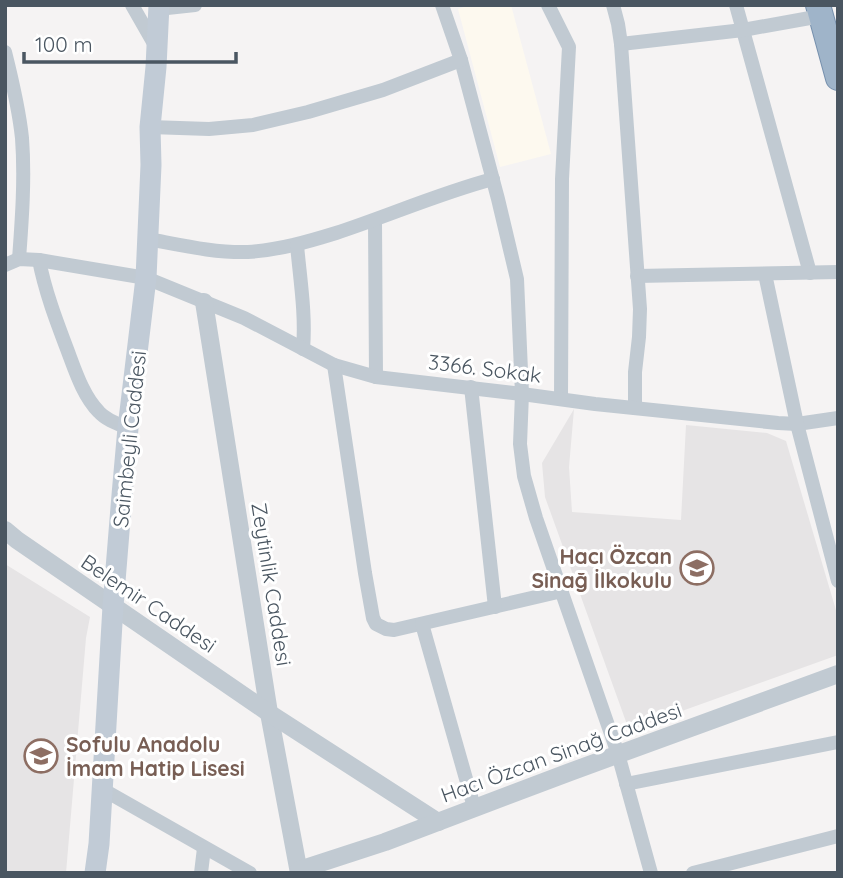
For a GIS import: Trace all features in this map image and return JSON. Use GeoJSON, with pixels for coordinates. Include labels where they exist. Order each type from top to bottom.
{"type":"FeatureCollection","features":[{"type":"Feature","properties":{"kind":"highway"},"geometry":{"type":"LineString","coordinates":[[819,11],[838,78]]}},
{"type":"Feature","properties":{"kind":"main road","name":"Saimbeyli Caddesi"},"geometry":{"type":"LineString","coordinates":[[95,873],[128,428],[146,278],[150,127],[159,7]]}},
{"type":"Feature","properties":{"kind":"street"},"geometry":{"type":"LineString","coordinates":[[132,5],[156,48]]}},
{"type":"Feature","properties":{"kind":"street"},"geometry":{"type":"LineString","coordinates":[[159,7],[195,5]]}},
{"type":"Feature","properties":{"kind":"street"},"geometry":{"type":"LineString","coordinates":[[442,5],[461,60],[517,279],[522,394],[520,444],[524,476],[536,519],[618,754],[651,873]]}},
{"type":"Feature","properties":{"kind":"street"},"geometry":{"type":"LineString","coordinates":[[548,5],[569,47],[562,179],[561,399]]}},
{"type":"Feature","properties":{"kind":"street"},"geometry":{"type":"LineString","coordinates":[[613,5],[621,44],[640,322],[635,408]]}},
{"type":"Feature","properties":{"kind":"street"},"geometry":{"type":"LineString","coordinates":[[736,5],[810,273]]}},
{"type":"Feature","properties":{"kind":"street"},"geometry":{"type":"LineString","coordinates":[[621,44],[743,30],[819,11]]}},
{"type":"Feature","properties":{"kind":"street"},"geometry":{"type":"LineString","coordinates":[[5,52],[18,110],[23,169],[12,262]]}},
{"type":"Feature","properties":{"kind":"street"},"geometry":{"type":"LineString","coordinates":[[150,127],[209,129],[253,125],[383,90],[461,60]]}},
{"type":"Feature","properties":{"kind":"street"},"geometry":{"type":"LineString","coordinates":[[148,239],[214,252],[248,252],[296,245],[493,179]]}},
{"type":"Feature","properties":{"kind":"street"},"geometry":{"type":"LineString","coordinates":[[375,220],[376,377]]}},
{"type":"Feature","properties":{"kind":"street"},"geometry":{"type":"LineString","coordinates":[[296,245],[303,311],[303,349]]}},
{"type":"Feature","properties":{"kind":"street"},"geometry":{"type":"LineString","coordinates":[[39,260],[50,302],[77,376],[86,393],[101,415],[128,428]]}},
{"type":"Feature","properties":{"kind":"street","name":"3366. Sokak"},"geometry":{"type":"LineString","coordinates":[[12,262],[39,260],[146,278],[244,318],[334,365],[376,377],[797,424],[838,418]]}},
{"type":"Feature","properties":{"kind":"street"},"geometry":{"type":"LineString","coordinates":[[637,276],[838,272]]}},
{"type":"Feature","properties":{"kind":"street"},"geometry":{"type":"LineString","coordinates":[[765,274],[797,424],[838,580]]}},
{"type":"Feature","properties":{"kind":"street","name":"Zeytinlik Caddesi"},"geometry":{"type":"LineString","coordinates":[[204,302],[269,713],[299,871]]}},
{"type":"Feature","properties":{"kind":"street"},"geometry":{"type":"LineString","coordinates":[[334,365],[365,573],[376,624],[394,630],[562,591]]}},
{"type":"Feature","properties":{"kind":"street"},"geometry":{"type":"LineString","coordinates":[[471,387],[495,607]]}},
{"type":"Feature","properties":{"kind":"street","name":"Belemir Caddesi"},"geometry":{"type":"LineString","coordinates":[[5,530],[269,713],[438,822]]}},
{"type":"Feature","properties":{"kind":"street"},"geometry":{"type":"LineString","coordinates":[[422,624],[474,807]]}},
{"type":"Feature","properties":{"kind":"street","name":"Hacı Özcan Sinağ Caddesi"},"geometry":{"type":"LineString","coordinates":[[299,871],[360,851],[838,674]]}},
{"type":"Feature","properties":{"kind":"street"},"geometry":{"type":"LineString","coordinates":[[626,784],[838,742]]}},
{"type":"Feature","properties":{"kind":"street"},"geometry":{"type":"LineString","coordinates":[[102,789],[250,873]]}},
{"type":"Feature","properties":{"kind":"street"},"geometry":{"type":"LineString","coordinates":[[693,873],[838,836]]}},
{"type":"Feature","properties":{"kind":"street"},"geometry":{"type":"LineString","coordinates":[[201,873],[204,848]]}},
{"type":"Feature","properties":{"kind":"shaded area"},"geometry":{"type":"Polygon","coordinates":[[[470,5],[511,5],[551,154],[500,167],[458,9],[470,5]]]}},
{"type":"Feature","properties":{"kind":"shaded area","name":"Hacı Özcan Sinağ İlkokulu"},"geometry":{"type":"Polygon","coordinates":[[[574,409],[569,467],[572,512],[681,520],[686,425],[767,433],[786,441],[838,617],[838,655],[629,730],[545,497],[542,463],[574,409]]]}},
{"type":"Feature","properties":{"kind":"shaded area","name":"Sofulu Anadolu İmam Hatip Lisesi"},"geometry":{"type":"Polygon","coordinates":[[[5,564],[90,617],[66,873],[5,873],[5,564]]]}},
{"type":"Feature","properties":{"kind":"place","name":"Hacı Özcan Sinağ İlkokulu"},"geometry":{"type":"Point","coordinates":[697,568]}},
{"type":"Feature","properties":{"kind":"place","name":"Sofulu Anadolu İmam Hatip Lisesi"},"geometry":{"type":"Point","coordinates":[41,756]}}]}
